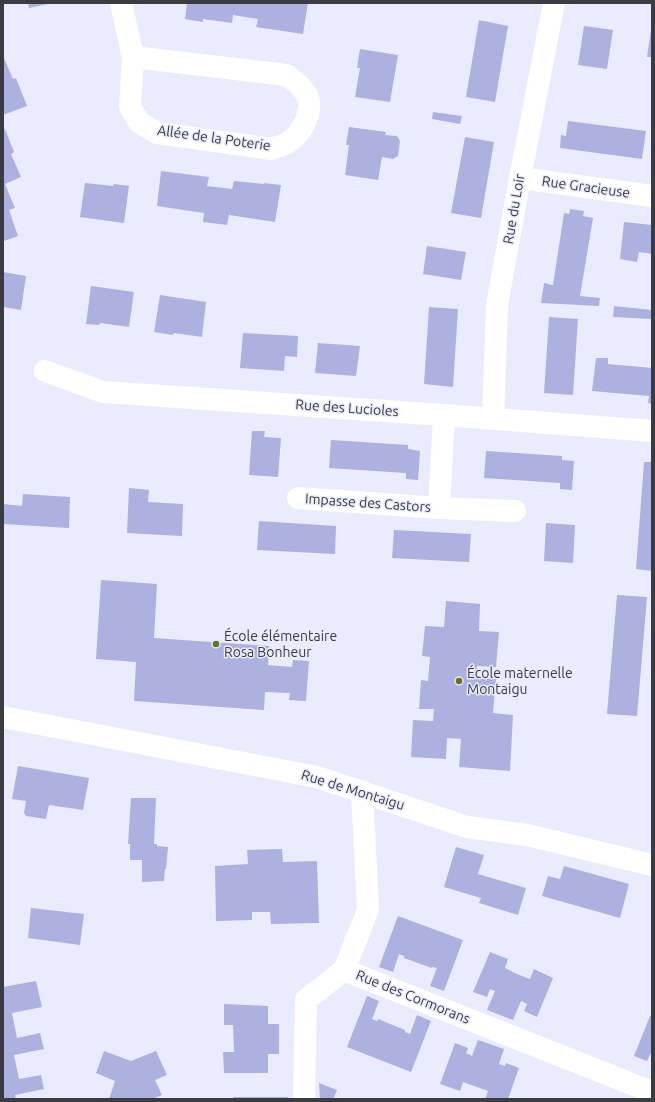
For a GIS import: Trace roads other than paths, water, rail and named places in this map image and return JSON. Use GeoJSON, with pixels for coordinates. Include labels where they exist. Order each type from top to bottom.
{"type":"FeatureCollection","features":[{"type":"Feature","properties":{"kind":"street","name":"Allée de la Poterie"},"geometry":{"type":"LineString","coordinates":[[121,3],[133,57],[130,106],[139,122],[158,133],[272,149],[286,144],[300,132],[308,117],[309,100],[300,85],[287,75],[133,57]]}},
{"type":"Feature","properties":{"kind":"street","name":"Rue du Loir"},"geometry":{"type":"LineString","coordinates":[[493,418],[497,305],[554,3]]}},
{"type":"Feature","properties":{"kind":"street","name":"Rue Gracieuse"},"geometry":{"type":"LineString","coordinates":[[520,178],[652,196]]}},
{"type":"Feature","properties":{"kind":"street","name":"Rue des Lucioles"},"geometry":{"type":"LineString","coordinates":[[45,371],[103,392],[444,414],[652,431]]}},
{"type":"Feature","properties":{"kind":"street","name":"Impasse des Castors"},"geometry":{"type":"LineString","coordinates":[[439,508],[444,414]]}},
{"type":"Feature","properties":{"kind":"street","name":"Impasse des Castors"},"geometry":{"type":"LineString","coordinates":[[298,498],[515,512]]}},
{"type":"Feature","properties":{"kind":"street","name":"Rue de Montaigu"},"geometry":{"type":"LineString","coordinates":[[3,717],[317,777],[467,827],[527,834],[652,865]]}},
{"type":"Feature","properties":{"kind":"street","name":"Rue des Cormorans"},"geometry":{"type":"LineString","coordinates":[[362,791],[368,910],[344,970],[652,1092]]}},
{"type":"Feature","properties":{"kind":"street"},"geometry":{"type":"LineString","coordinates":[[304,1099],[306,1000],[344,970]]}},
{"type":"Feature","properties":{"kind":"place","name":"École élémentaire Rosa Bonheur"},"geometry":{"type":"Point","coordinates":[216,644]}},
{"type":"Feature","properties":{"kind":"place","name":"École maternelle Montaigu"},"geometry":{"type":"Point","coordinates":[459,681]}}]}
